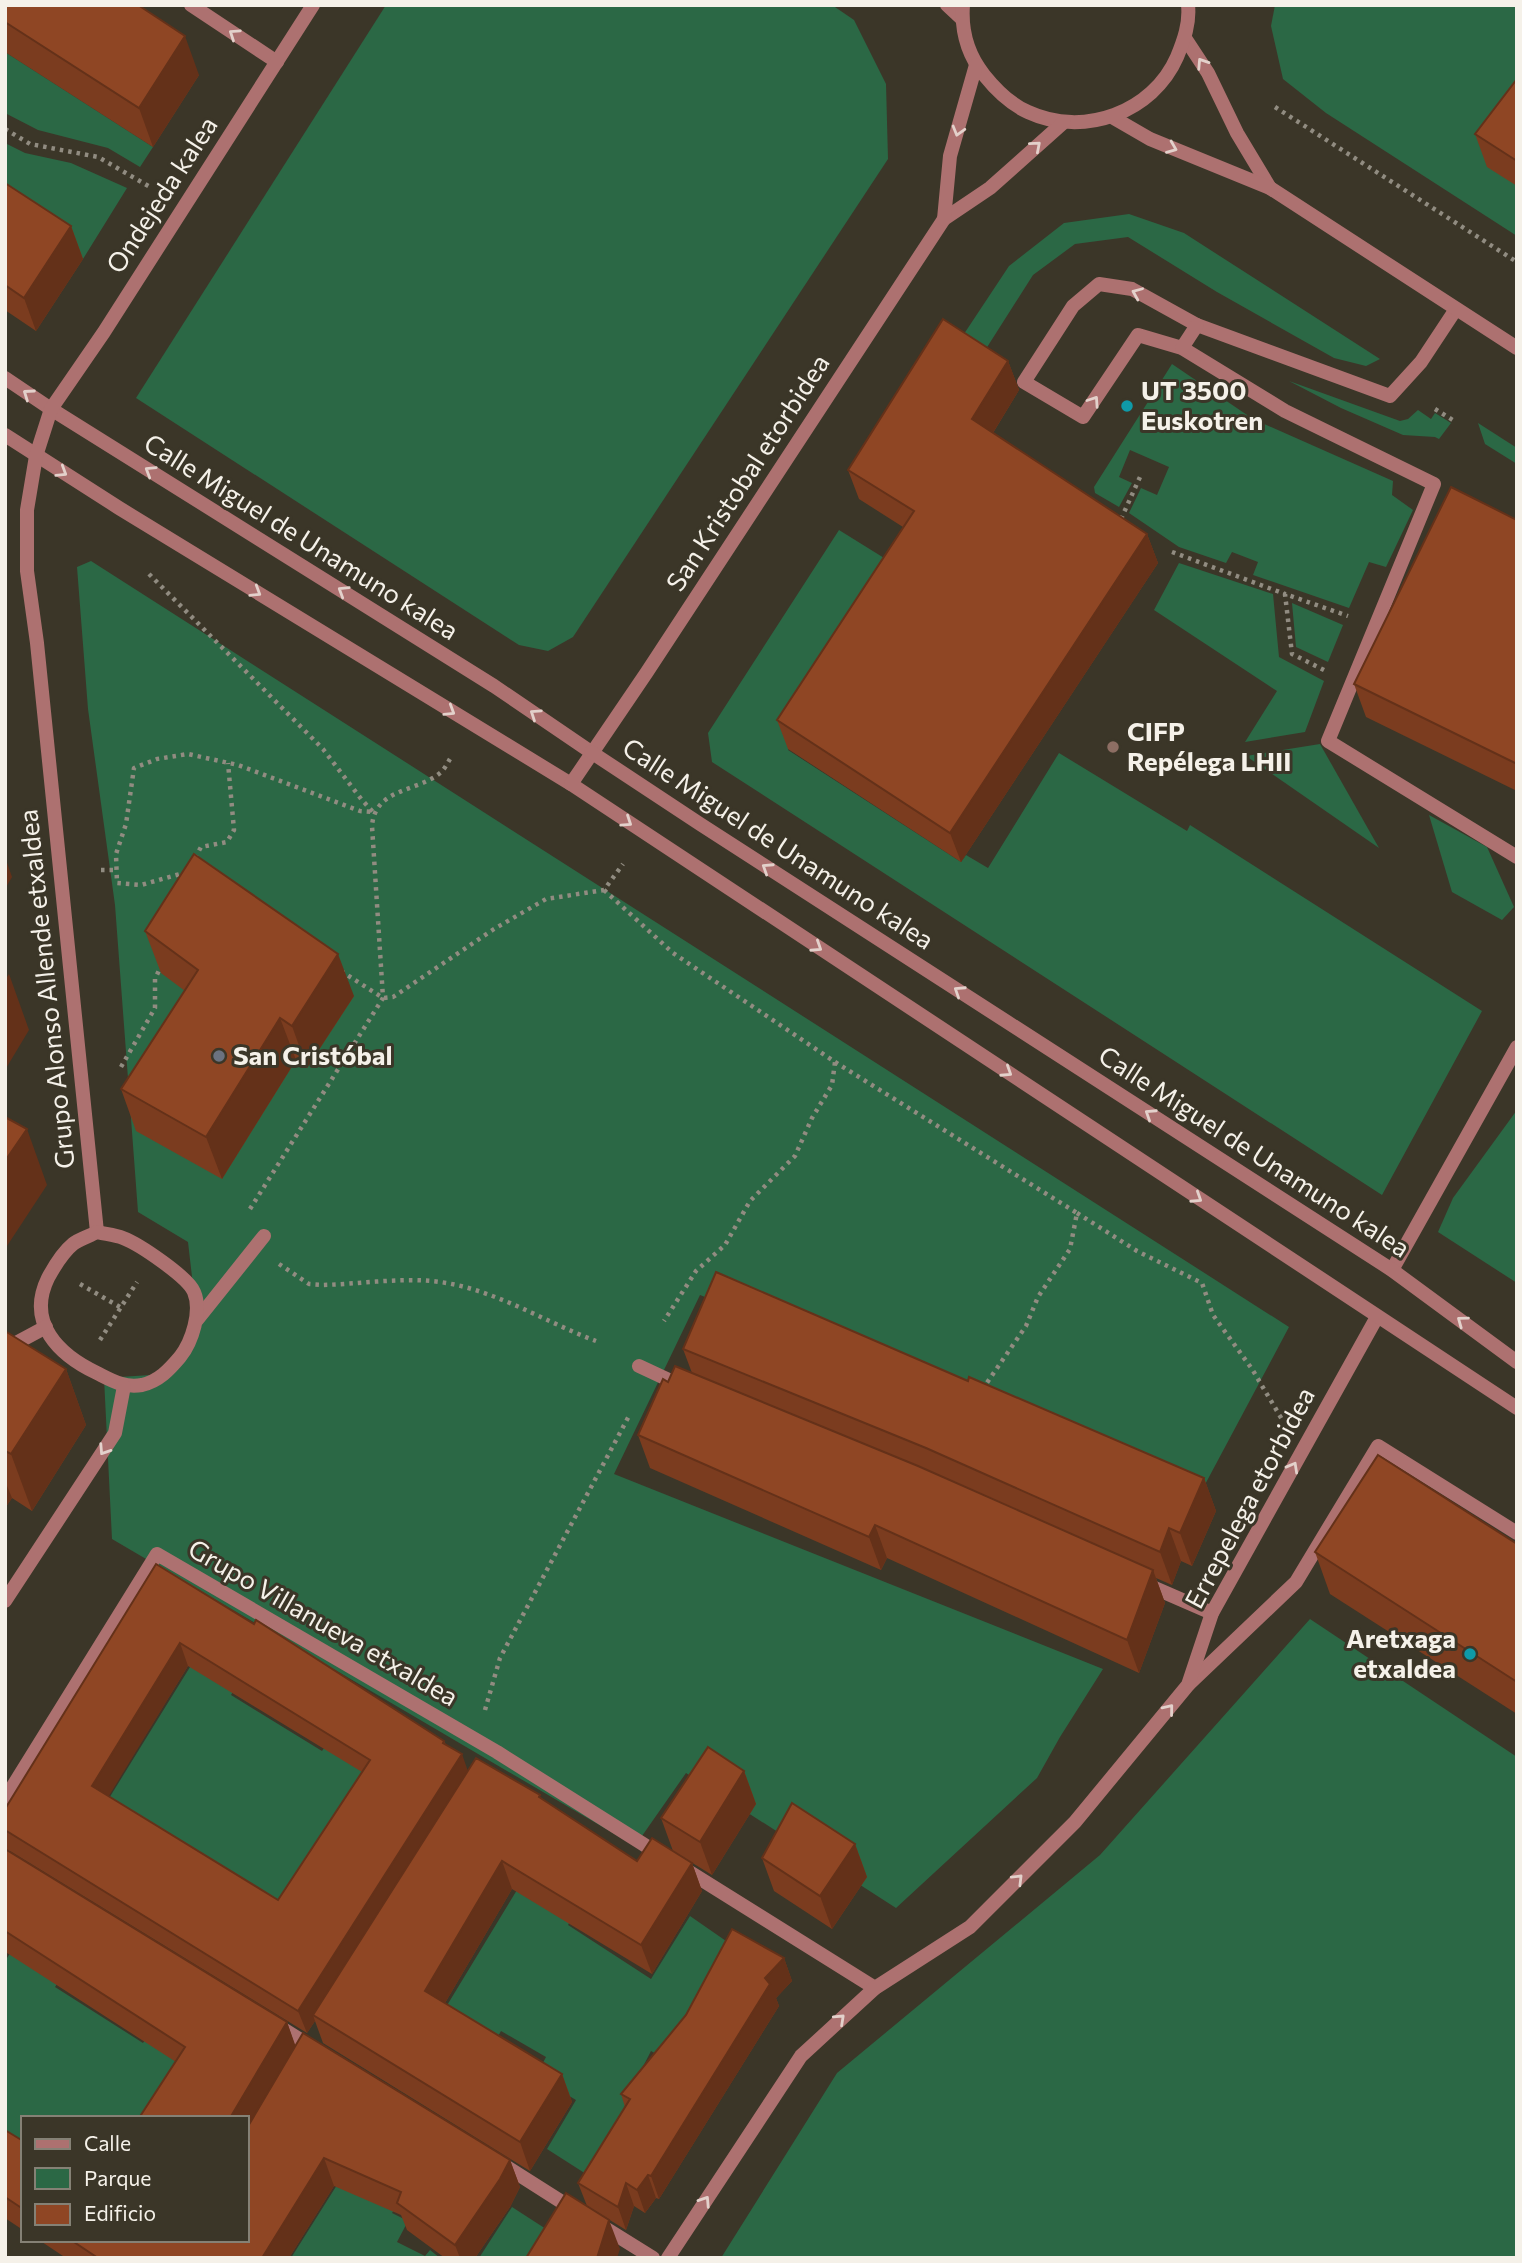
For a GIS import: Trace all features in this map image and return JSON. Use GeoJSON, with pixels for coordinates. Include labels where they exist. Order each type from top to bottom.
{"type":"FeatureCollection","features":[{"type":"Feature","properties":{"kind":"street"},"geometry":{"type":"LineString","coordinates":[[191,5],[276,62]]}},
{"type":"Feature","properties":{"kind":"street","name":"Ondejeda kalea"},"geometry":{"type":"LineString","coordinates":[[51,410],[104,332],[313,5]]}},
{"type":"Feature","properties":{"kind":"street"},"geometry":{"type":"LineString","coordinates":[[947,5],[962,12],[966,42],[976,65],[999,93],[1029,113],[1063,122],[1088,122],[1112,117],[1145,99],[1170,72],[1185,38],[1190,6]]}},
{"type":"Feature","properties":{"kind":"street"},"geometry":{"type":"LineString","coordinates":[[1185,38],[1208,73],[1237,133],[1269,188]]}},
{"type":"Feature","properties":{"kind":"street","name":"San Kristobal etorbidea"},"geometry":{"type":"LineString","coordinates":[[944,219],[950,156],[976,65]]}},
{"type":"Feature","properties":{"kind":"street"},"geometry":{"type":"LineString","coordinates":[[1112,117],[1150,139],[1269,188],[1517,348]]}},
{"type":"Feature","properties":{"kind":"street","name":"San Kristobal etorbidea"},"geometry":{"type":"LineString","coordinates":[[571,784],[944,219],[990,188],[1063,122]]}},
{"type":"Feature","properties":{"kind":"street"},"geometry":{"type":"LineString","coordinates":[[1456,309],[1421,362],[1391,396],[1197,325],[1132,289],[1098,284],[1073,306],[1024,382],[1083,417],[1138,335],[1182,348],[1285,411],[1434,484],[1328,741],[1517,857]]}},
{"type":"Feature","properties":{"kind":"street"},"geometry":{"type":"LineString","coordinates":[[1182,348],[1197,325]]}},
{"type":"Feature","properties":{"kind":"street","name":"Calle Miguel de Unamuno kalea"},"geometry":{"type":"LineString","coordinates":[[5,378],[51,410],[494,686],[700,824],[1392,1270],[1517,1362]]}},
{"type":"Feature","properties":{"kind":"street","name":"Grupo Alonso Allende etxaldea"},"geometry":{"type":"LineString","coordinates":[[51,410],[36,456],[27,510],[27,571],[37,643],[97,1232]]}},
{"type":"Feature","properties":{"kind":"street"},"geometry":{"type":"LineString","coordinates":[[5,435],[571,784],[1517,1408]]}},
{"type":"Feature","properties":{"kind":"street"},"geometry":{"type":"LineString","coordinates":[[1392,1270],[1517,1047]]}},
{"type":"Feature","properties":{"kind":"street"},"geometry":{"type":"LineString","coordinates":[[197,1320],[194,1292],[180,1276],[122,1237],[97,1232],[73,1244],[54,1266],[42,1290],[40,1310],[55,1345],[84,1367],[124,1386],[144,1384],[166,1374],[188,1347],[197,1320],[264,1236]]}},
{"type":"Feature","properties":{"kind":"street","name":"Errepelega etorbidea"},"geometry":{"type":"LineString","coordinates":[[668,2258],[801,2056],[875,1987],[970,1927],[1075,1822],[1188,1685],[1212,1613],[1377,1317]]}},
{"type":"Feature","properties":{"kind":"street"},"geometry":{"type":"LineString","coordinates":[[5,1349],[46,1327]]}},
{"type":"Feature","properties":{"kind":"street"},"geometry":{"type":"LineString","coordinates":[[639,1366],[698,1393]]}},
{"type":"Feature","properties":{"kind":"street"},"geometry":{"type":"LineString","coordinates":[[5,1601],[115,1433],[124,1386]]}},
{"type":"Feature","properties":{"kind":"street"},"geometry":{"type":"LineString","coordinates":[[1188,1685],[1296,1582],[1378,1446],[1517,1533]]}},
{"type":"Feature","properties":{"kind":"street","name":"Grupo Villanueva etxaldea"},"geometry":{"type":"LineString","coordinates":[[5,1799],[157,1554],[477,1741],[493,1758],[875,1987]]}},
{"type":"Feature","properties":{"kind":"street"},"geometry":{"type":"LineString","coordinates":[[1131,1577],[1212,1613]]}},
{"type":"Feature","properties":{"kind":"street"},"geometry":{"type":"LineString","coordinates":[[263,2017],[313,2048]]}},
{"type":"Feature","properties":{"kind":"street"},"geometry":{"type":"LineString","coordinates":[[487,2155],[653,2258]]}},
{"type":"Feature","properties":{"kind":"path"},"geometry":{"type":"LineString","coordinates":[[1275,107],[1517,262]]}},
{"type":"Feature","properties":{"kind":"path"},"geometry":{"type":"LineString","coordinates":[[5,129],[30,144],[98,157],[150,187]]}},
{"type":"Feature","properties":{"kind":"path"},"geometry":{"type":"LineString","coordinates":[[1435,409],[1456,422]]}},
{"type":"Feature","properties":{"kind":"path"},"geometry":{"type":"LineString","coordinates":[[1121,520],[1140,477]]}},
{"type":"Feature","properties":{"kind":"path"},"geometry":{"type":"LineString","coordinates":[[1172,552],[1358,619]]}},
{"type":"Feature","properties":{"kind":"path"},"geometry":{"type":"LineString","coordinates":[[149,574],[323,749],[373,812]]}},
{"type":"Feature","properties":{"kind":"path"},"geometry":{"type":"LineString","coordinates":[[1285,594],[1292,654],[1334,675]]}},
{"type":"Feature","properties":{"kind":"path"},"geometry":{"type":"LineString","coordinates":[[228,763],[234,830],[227,842],[201,847],[187,873],[141,885],[117,883],[116,854],[126,824],[134,768],[157,759],[188,754],[228,763],[360,811],[373,812]]}},
{"type":"Feature","properties":{"kind":"path"},"geometry":{"type":"LineString","coordinates":[[248,1213],[383,998],[373,812],[397,793],[440,773],[450,760]]}},
{"type":"Feature","properties":{"kind":"path"},"geometry":{"type":"LineString","coordinates":[[337,969],[383,998],[393,997],[494,929],[546,899],[604,890],[623,864]]}},
{"type":"Feature","properties":{"kind":"path"},"geometry":{"type":"LineString","coordinates":[[101,870],[116,870]]}},
{"type":"Feature","properties":{"kind":"path"},"geometry":{"type":"LineString","coordinates":[[187,873],[194,878]]}},
{"type":"Feature","properties":{"kind":"path"},"geometry":{"type":"LineString","coordinates":[[604,890],[673,953],[835,1062],[1137,1251],[1202,1283],[1213,1315],[1252,1369],[1283,1422]]}},
{"type":"Feature","properties":{"kind":"path"},"geometry":{"type":"LineString","coordinates":[[121,1067],[155,1008],[155,979],[166,956]]}},
{"type":"Feature","properties":{"kind":"path"},"geometry":{"type":"LineString","coordinates":[[664,1321],[696,1271],[725,1245],[750,1201],[795,1156],[812,1118],[832,1085],[835,1062]]}},
{"type":"Feature","properties":{"kind":"path"},"geometry":{"type":"LineString","coordinates":[[981,1392],[1026,1326],[1038,1297],[1070,1249],[1077,1213]]}},
{"type":"Feature","properties":{"kind":"path"},"geometry":{"type":"LineString","coordinates":[[273,1260],[309,1284],[431,1280],[469,1289],[507,1301],[596,1341]]}},
{"type":"Feature","properties":{"kind":"path"},"geometry":{"type":"LineString","coordinates":[[97,1345],[141,1276]]}},
{"type":"Feature","properties":{"kind":"path"},"geometry":{"type":"LineString","coordinates":[[76,1281],[121,1308]]}},
{"type":"Feature","properties":{"kind":"path"},"geometry":{"type":"LineString","coordinates":[[477,1741],[500,1658],[630,1414]]}},
{"type":"Feature","properties":{"kind":"green space"},"geometry":{"type":"Polygon","coordinates":[[[386,5],[832,5],[854,20],[886,84],[888,159],[573,637],[548,651],[519,645],[136,398],[386,5]]]}},
{"type":"Feature","properties":{"kind":"green space"},"geometry":{"type":"Polygon","coordinates":[[[1275,5],[1517,5],[1517,236],[1326,113],[1283,79],[1271,26],[1275,5]]]}},
{"type":"Feature","properties":{"kind":"green space"},"geometry":{"type":"Polygon","coordinates":[[[5,52],[153,147],[140,167],[108,148],[38,130],[5,113],[5,52]]]}},
{"type":"Feature","properties":{"kind":"green space"},"geometry":{"type":"Polygon","coordinates":[[[5,143],[25,153],[71,163],[127,188],[83,259],[5,208],[5,143]]]}},
{"type":"Feature","properties":{"kind":"green space"},"geometry":{"type":"Polygon","coordinates":[[[1129,214],[1184,233],[1380,359],[1366,366],[1334,358],[1217,292],[1128,237],[1075,244],[1033,275],[977,363],[954,349],[1009,266],[1064,223],[1129,214]]]}},
{"type":"Feature","properties":{"kind":"green space"},"geometry":{"type":"Polygon","coordinates":[[[1172,364],[1253,419],[1393,481],[1392,495],[1413,510],[1386,567],[1369,562],[1349,608],[1253,575],[1258,562],[1232,552],[1226,563],[1179,547],[1129,513],[1141,488],[1157,495],[1169,467],[1130,450],[1119,477],[1132,483],[1119,507],[1095,493],[1094,487],[1172,364]]]}},
{"type":"Feature","properties":{"kind":"green space"},"geometry":{"type":"Polygon","coordinates":[[[1289,381],[1400,421],[1408,419],[1418,410],[1431,419],[1435,413],[1451,423],[1439,439],[1403,435],[1341,408],[1289,381]]]}},
{"type":"Feature","properties":{"kind":"green space"},"geometry":{"type":"Polygon","coordinates":[[[1478,423],[1517,448],[1517,464],[1485,444],[1478,423]]]}},
{"type":"Feature","properties":{"kind":"green space"},"geometry":{"type":"Polygon","coordinates":[[[839,530],[905,571],[788,750],[961,862],[966,855],[988,868],[1059,753],[1187,831],[1190,825],[1482,1011],[1382,1195],[712,762],[708,733],[839,530]]]}},
{"type":"Feature","properties":{"kind":"green space"},"geometry":{"type":"Polygon","coordinates":[[[91,561],[1289,1327],[1201,1492],[700,1295],[614,1474],[1103,1669],[1037,1778],[896,1908],[686,1773],[635,1846],[112,1539],[104,1378],[166,1374],[197,1320],[188,1242],[138,1212],[115,905],[88,709],[77,567],[91,561]]]}},
{"type":"Feature","properties":{"kind":"green space"},"geometry":{"type":"Polygon","coordinates":[[[1179,563],[1273,594],[1279,657],[1324,681],[1305,732],[1245,742],[1277,691],[1154,610],[1179,563]]]}},
{"type":"Feature","properties":{"kind":"green space"},"geometry":{"type":"Polygon","coordinates":[[[1292,603],[1343,625],[1328,662],[1296,647],[1292,603]]]}},
{"type":"Feature","properties":{"kind":"green space"},"geometry":{"type":"Polygon","coordinates":[[[1320,744],[1379,848],[1246,756],[1320,744]]]}},
{"type":"Feature","properties":{"kind":"green space"},"geometry":{"type":"Polygon","coordinates":[[[1429,815],[1487,847],[1514,907],[1502,920],[1452,892],[1429,815]]]}},
{"type":"Feature","properties":{"kind":"green space"},"geometry":{"type":"Polygon","coordinates":[[[1517,1110],[1517,1283],[1438,1232],[1453,1198],[1517,1110]]]}},
{"type":"Feature","properties":{"kind":"green space"},"geometry":{"type":"Polygon","coordinates":[[[1310,1619],[1517,1757],[1517,2258],[721,2258],[837,2073],[1100,1855],[1310,1619]]]}},
{"type":"Feature","properties":{"kind":"green space"},"geometry":{"type":"Polygon","coordinates":[[[219,1620],[261,1645],[231,1695],[322,1751],[356,1702],[404,1735],[257,1968],[103,1808],[219,1620]]]}},
{"type":"Feature","properties":{"kind":"green space"},"geometry":{"type":"Polygon","coordinates":[[[554,1829],[577,1909],[568,1925],[651,1979],[690,1916],[739,1950],[670,2062],[651,2051],[628,2096],[643,2105],[597,2181],[547,2149],[576,2100],[536,2076],[546,2057],[501,2031],[491,2049],[426,2040],[554,1829]]]}},
{"type":"Feature","properties":{"kind":"green space"},"geometry":{"type":"Polygon","coordinates":[[[39,1910],[87,1940],[55,1987],[143,2043],[173,1995],[225,2029],[169,2116],[21,2116],[21,2158],[5,2148],[5,1961],[39,1910]]]}},
{"type":"Feature","properties":{"kind":"green space"},"geometry":{"type":"Polygon","coordinates":[[[376,2123],[399,2201],[392,2213],[408,2221],[397,2242],[425,2256],[430,2250],[440,2258],[291,2258],[376,2123]]]}},
{"type":"Feature","properties":{"kind":"green space"},"geometry":{"type":"Polygon","coordinates":[[[512,2207],[563,2240],[551,2258],[479,2258],[512,2207]]]}},
{"type":"Feature","properties":{"kind":"building"},"geometry":{"type":"Polygon","coordinates":[[[5,5],[138,5],[185,36],[139,108],[5,22],[5,5]]]}},
{"type":"Feature","properties":{"kind":"building"},"geometry":{"type":"Polygon","coordinates":[[[1517,79],[1517,161],[1475,134],[1517,79]]]}},
{"type":"Feature","properties":{"kind":"building"},"geometry":{"type":"Polygon","coordinates":[[[5,183],[71,226],[24,298],[5,285],[5,183]]]}},
{"type":"Feature","properties":{"kind":"building"},"geometry":{"type":"Polygon","coordinates":[[[943,319],[1008,361],[972,419],[1147,534],[950,833],[777,720],[914,511],[848,470],[943,319]]]}},
{"type":"Feature","properties":{"kind":"building"},"geometry":{"type":"Polygon","coordinates":[[[1451,487],[1517,520],[1517,764],[1354,684],[1451,487]]]}},
{"type":"Feature","properties":{"kind":"building"},"geometry":{"type":"Polygon","coordinates":[[[194,854],[338,954],[292,1026],[280,1018],[206,1137],[121,1089],[198,970],[145,931],[194,854]]]}},
{"type":"Feature","properties":{"kind":"building"},"geometry":{"type":"Polygon","coordinates":[[[5,1117],[27,1129],[5,1161],[5,1117]]]}},
{"type":"Feature","properties":{"kind":"building"},"geometry":{"type":"Polygon","coordinates":[[[716,1272],[968,1381],[969,1377],[1204,1478],[1180,1533],[1169,1528],[1160,1552],[926,1448],[683,1349],[716,1272]]]}},
{"type":"Feature","properties":{"kind":"building"},"geometry":{"type":"Polygon","coordinates":[[[5,1331],[66,1369],[11,1454],[5,1451],[5,1331]]]}},
{"type":"Feature","properties":{"kind":"building"},"geometry":{"type":"Polygon","coordinates":[[[675,1366],[918,1466],[1153,1570],[1127,1640],[875,1525],[869,1537],[638,1435],[663,1379],[668,1382],[675,1366]]]}},
{"type":"Feature","properties":{"kind":"building","name":"Aretxaga etxaldea"},"geometry":{"type":"Polygon","coordinates":[[[1378,1455],[1517,1544],[1517,1682],[1315,1552],[1378,1455]]]}},
{"type":"Feature","properties":{"kind":"building"},"geometry":{"type":"Polygon","coordinates":[[[156,1564],[254,1624],[256,1620],[462,1754],[298,2011],[5,1830],[5,1809],[156,1564]],[[180,1643],[92,1786],[278,1900],[370,1760],[180,1643]]]}},
{"type":"Feature","properties":{"kind":"building"},"geometry":{"type":"Polygon","coordinates":[[[708,1747],[744,1771],[700,1842],[661,1818],[708,1747]]]}},
{"type":"Feature","properties":{"kind":"building"},"geometry":{"type":"Polygon","coordinates":[[[476,1758],[540,1795],[539,1797],[637,1861],[652,1838],[692,1863],[641,1945],[502,1861],[425,1991],[562,2074],[520,2142],[313,2015],[476,1758]]]}},
{"type":"Feature","properties":{"kind":"building"},"geometry":{"type":"Polygon","coordinates":[[[792,1803],[855,1844],[820,1896],[762,1858],[792,1803]]]}},
{"type":"Feature","properties":{"kind":"building"},"geometry":{"type":"Polygon","coordinates":[[[5,1849],[287,2022],[231,2116],[140,2116],[185,2047],[5,1931],[5,1849]]]}},
{"type":"Feature","properties":{"kind":"building"},"geometry":{"type":"Polygon","coordinates":[[[732,1929],[784,1958],[765,1978],[770,1984],[651,2176],[648,2175],[637,2190],[626,2183],[618,2207],[578,2183],[630,2099],[621,2094],[686,2015],[732,1929]]]}},
{"type":"Feature","properties":{"kind":"building"},"geometry":{"type":"Polygon","coordinates":[[[303,2033],[510,2160],[455,2245],[397,2203],[401,2192],[324,2158],[262,2258],[98,2258],[74,2242],[248,2242],[248,2126],[303,2033]]]}},
{"type":"Feature","properties":{"kind":"building"},"geometry":{"type":"Polygon","coordinates":[[[5,2130],[21,2140],[21,2208],[5,2197],[5,2130]]]}},
{"type":"Feature","properties":{"kind":"building"},"geometry":{"type":"Polygon","coordinates":[[[566,2193],[609,2220],[597,2258],[526,2258],[566,2193]]]}},
{"type":"Feature","properties":{"kind":"place","name":"UT 3500 Euskotren"},"geometry":{"type":"Point","coordinates":[1127,406]}},
{"type":"Feature","properties":{"kind":"place","name":"CIFP Repélega LHII"},"geometry":{"type":"Point","coordinates":[1113,747]}},
{"type":"Feature","properties":{"kind":"place","name":"San Cristóbal"},"geometry":{"type":"Point","coordinates":[219,1056]}},
{"type":"Feature","properties":{"kind":"place","name":"Aretxaga etxaldea"},"geometry":{"type":"Point","coordinates":[1470,1654]}}]}
